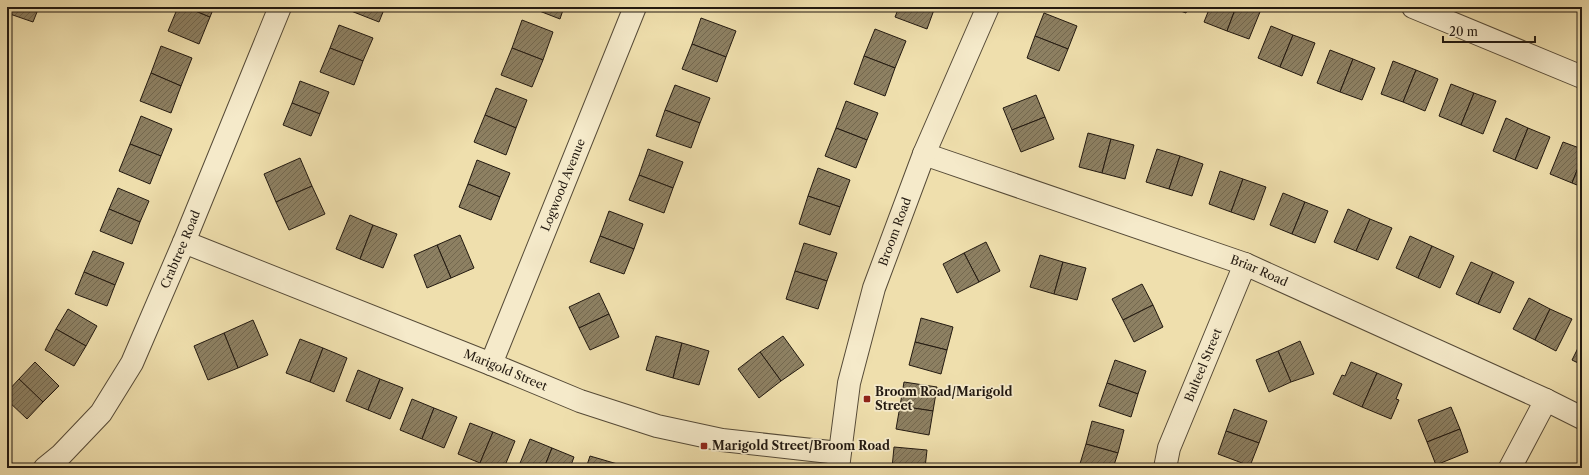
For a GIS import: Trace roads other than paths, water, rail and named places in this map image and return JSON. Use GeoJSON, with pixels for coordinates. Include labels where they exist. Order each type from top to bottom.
{"type":"FeatureCollection","features":[{"type":"Feature","properties":{"kind":"street","name":"Crabtree Road"},"geometry":{"type":"LineString","coordinates":[[45,468],[61,455],[101,413],[132,363],[184,242],[280,7]]}},
{"type":"Feature","properties":{"kind":"street","name":"Logwood Avenue"},"geometry":{"type":"LineString","coordinates":[[491,364],[635,7]]}},
{"type":"Feature","properties":{"kind":"street","name":"Broom Road"},"geometry":{"type":"LineString","coordinates":[[839,461],[849,383],[874,288],[924,154],[988,7]]}},
{"type":"Feature","properties":{"kind":"street"},"geometry":{"type":"LineString","coordinates":[[1413,7],[1582,78]]}},
{"type":"Feature","properties":{"kind":"street","name":"Briar Road"},"geometry":{"type":"LineString","coordinates":[[924,154],[1245,264],[1546,400],[1582,418]]}},
{"type":"Feature","properties":{"kind":"street","name":"Marigold Street"},"geometry":{"type":"LineString","coordinates":[[184,242],[580,401],[657,426],[722,440],[839,461]]}},
{"type":"Feature","properties":{"kind":"street","name":"Bulteel Street"},"geometry":{"type":"LineString","coordinates":[[1165,468],[1169,448],[1245,264]]}},
{"type":"Feature","properties":{"kind":"street"},"geometry":{"type":"LineString","coordinates":[[1510,468],[1546,400]]}},
{"type":"Feature","properties":{"kind":"place","name":"Broom Road/Marigold Street"},"geometry":{"type":"Point","coordinates":[867,399]}},
{"type":"Feature","properties":{"kind":"place","name":"Marigold Street/Broom Road"},"geometry":{"type":"Point","coordinates":[704,446]}}]}
